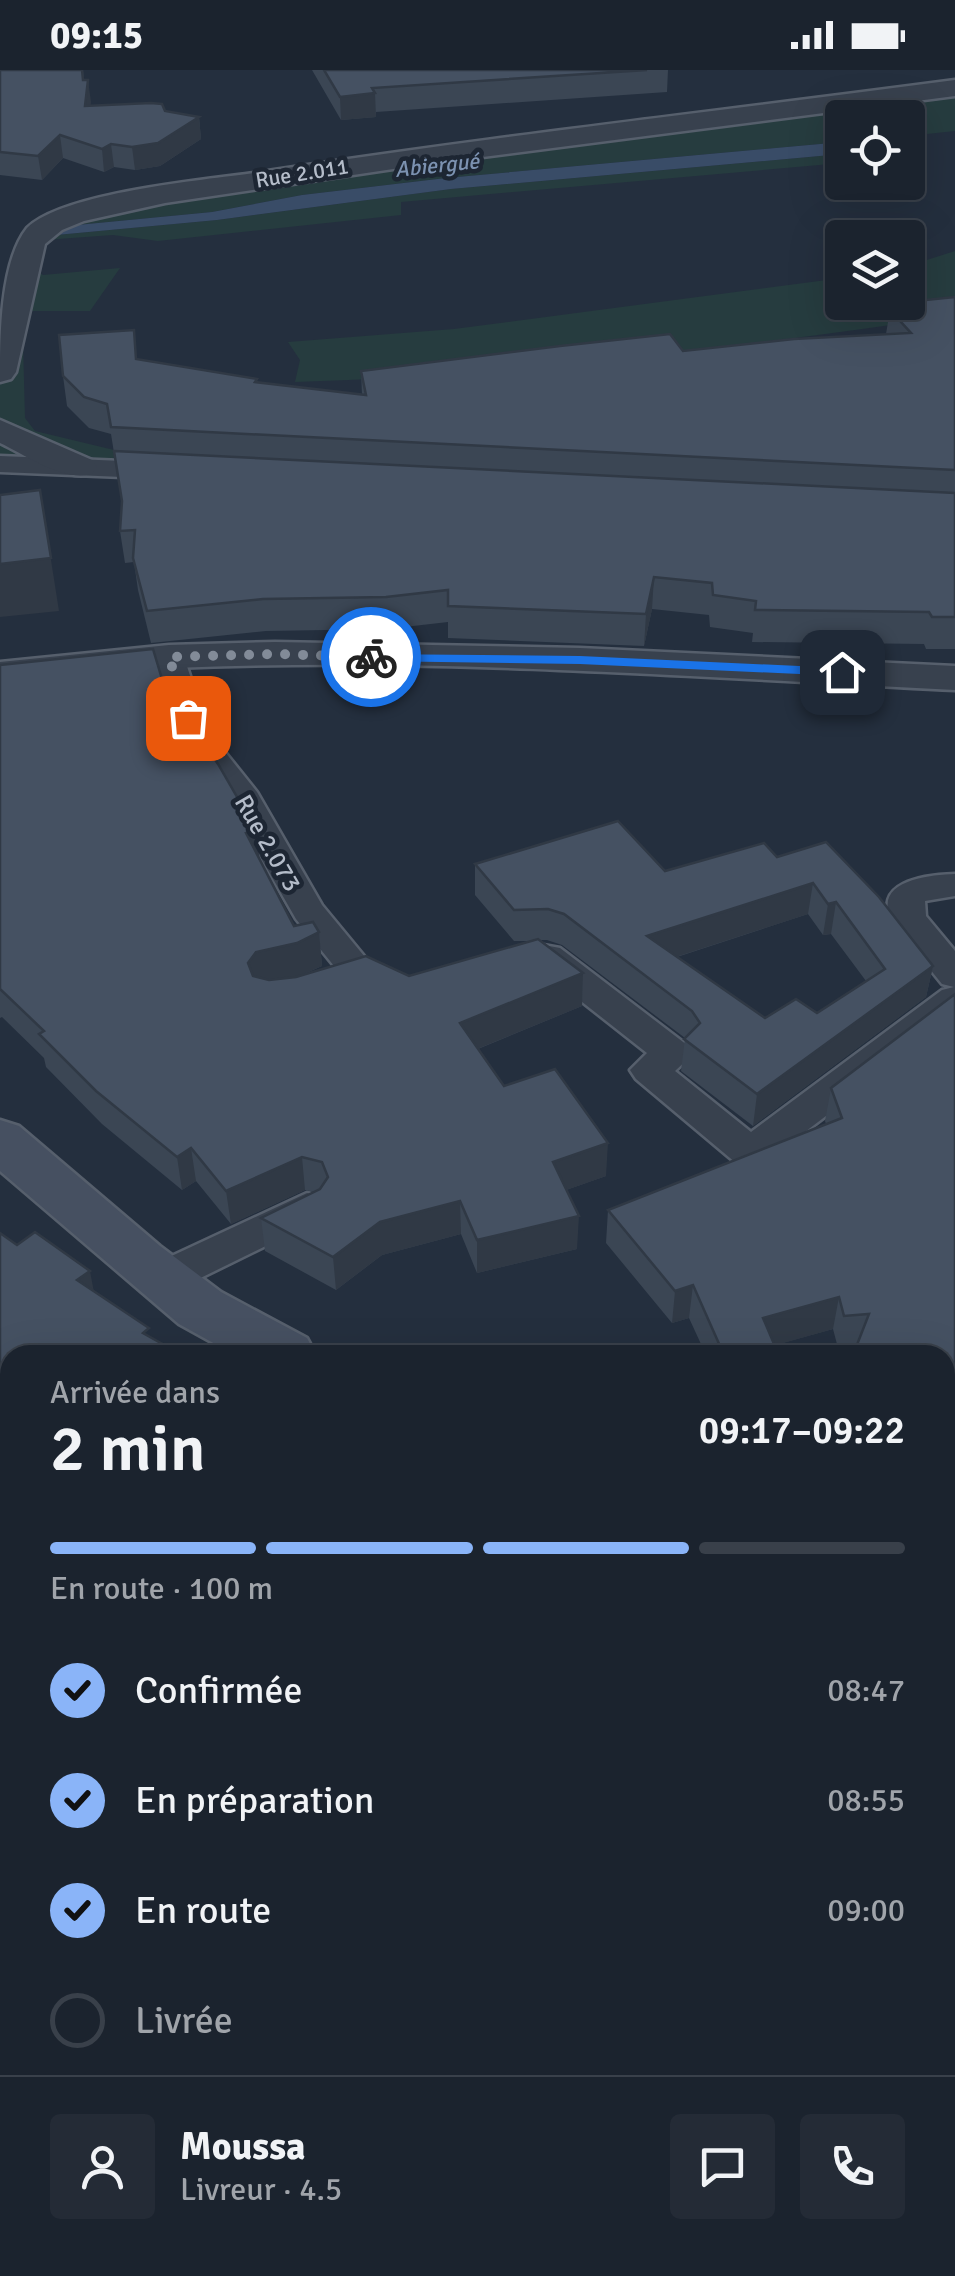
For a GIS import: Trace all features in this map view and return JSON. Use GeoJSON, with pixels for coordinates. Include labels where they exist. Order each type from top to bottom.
{"type":"FeatureCollection","features":[{"type":"Feature","properties":{"kind":"main road"},"geometry":{"type":"LineString","coordinates":[[0,1140],[200,1308],[268,1345]]}},
{"type":"Feature","properties":{"kind":"street","name":"Rue 2.011"},"geometry":{"type":"LineString","coordinates":[[2,236],[50,208],[175,183],[432,141],[955,77]]}},
{"type":"Feature","properties":{"kind":"street","name":"Rue 2.011"},"geometry":{"type":"LineString","coordinates":[[0,372],[27,252],[37,234],[68,217],[180,193],[440,151],[955,88]]}},
{"type":"Feature","properties":{"kind":"street"},"geometry":{"type":"LineString","coordinates":[[0,430],[80,468]]}},
{"type":"Feature","properties":{"kind":"street"},"geometry":{"type":"LineString","coordinates":[[0,464],[199,472]]}},
{"type":"Feature","properties":{"kind":"street"},"geometry":{"type":"LineString","coordinates":[[0,478],[35,468]]}},
{"type":"Feature","properties":{"kind":"street"},"geometry":{"type":"LineString","coordinates":[[0,674],[169,657],[275,654],[580,660],[955,678]]}},
{"type":"Feature","properties":{"kind":"street","name":"Rue 2.073"},"geometry":{"type":"LineString","coordinates":[[169,657],[188,718],[207,751],[240,792],[308,911],[339,976],[367,970],[390,985]]}},
{"type":"Feature","properties":{"kind":"street"},"geometry":{"type":"LineString","coordinates":[[955,885],[931,886],[906,895],[908,918],[955,975]]}},
{"type":"Feature","properties":{"kind":"street"},"geometry":{"type":"LineString","coordinates":[[501,962],[517,956],[547,956],[674,1054],[649,1070],[750,1153],[955,998]]}},
{"type":"Feature","properties":{"kind":"street"},"geometry":{"type":"LineString","coordinates":[[162,1278],[307,1208]]}},
{"type":"Feature","properties":{"kind":"green space"},"geometry":{"type":"Polygon","coordinates":[[[955,88],[955,131],[925,134],[925,100],[870,100],[955,88]]]}},
{"type":"Feature","properties":{"kind":"green space"},"geometry":{"type":"Polygon","coordinates":[[[825,106],[825,144],[446,178],[302,195],[212,212],[46,228],[93,210],[825,106]]]}},
{"type":"Feature","properties":{"kind":"green space"},"geometry":{"type":"Polygon","coordinates":[[[825,156],[825,165],[401,202],[401,215],[158,241],[113,235],[44,240],[36,270],[43,275],[120,268],[90,311],[30,311],[23,342],[25,418],[35,431],[139,456],[255,457],[0,464],[0,372],[35,237],[217,220],[451,189],[825,156]]]}},
{"type":"Feature","properties":{"kind":"green space"},"geometry":{"type":"Polygon","coordinates":[[[955,251],[955,316],[708,349],[378,379],[295,382],[300,360],[288,342],[454,329],[825,280],[825,320],[925,320],[925,261],[955,251]]]}},
{"type":"Feature","properties":{"kind":"water"},"geometry":{"type":"Polygon","coordinates":[[[825,144],[825,156],[451,189],[217,220],[35,237],[46,228],[212,212],[302,195],[825,144]]]}},
{"type":"Feature","properties":{"kind":"building"},"geometry":{"type":"Polygon","coordinates":[[[0,70],[82,70],[83,80],[88,80],[85,106],[162,104],[165,111],[199,117],[158,143],[132,147],[111,144],[102,149],[60,135],[38,156],[0,152],[0,70]]]}},
{"type":"Feature","properties":{"kind":"building"},"geometry":{"type":"Polygon","coordinates":[[[324,70],[647,70],[372,88],[375,93],[340,97],[324,70]]]}},
{"type":"Feature","properties":{"kind":"building"},"geometry":{"type":"Polygon","coordinates":[[[955,297],[955,470],[111,427],[107,404],[84,397],[63,376],[59,335],[134,330],[136,359],[257,379],[255,382],[366,395],[361,371],[560,346],[670,334],[683,351],[794,339],[911,333],[899,320],[925,320],[925,300],[955,297]]]}},
{"type":"Feature","properties":{"kind":"building"},"geometry":{"type":"Polygon","coordinates":[[[114,451],[955,493],[955,617],[932,617],[929,612],[755,610],[756,601],[713,595],[712,583],[654,577],[646,614],[448,606],[448,590],[386,597],[263,599],[147,611],[133,558],[135,530],[120,531],[122,501],[114,451]]]}},
{"type":"Feature","properties":{"kind":"building"},"geometry":{"type":"Polygon","coordinates":[[[40,490],[51,558],[0,564],[0,495],[40,490]]]}},
{"type":"Feature","properties":{"kind":"building"},"geometry":{"type":"Polygon","coordinates":[[[153,649],[165,689],[218,764],[256,830],[246,833],[294,926],[313,922],[319,932],[297,943],[256,952],[248,963],[253,976],[269,980],[296,977],[366,956],[409,976],[538,939],[583,973],[460,1023],[504,1086],[555,1069],[608,1143],[553,1162],[579,1216],[477,1240],[460,1201],[380,1222],[333,1257],[261,1218],[320,1189],[328,1177],[322,1162],[302,1157],[226,1191],[191,1148],[177,1157],[96,1091],[39,1034],[44,1031],[0,989],[0,665],[153,649]]]}},
{"type":"Feature","properties":{"kind":"building"},"geometry":{"type":"Polygon","coordinates":[[[618,821],[665,871],[764,843],[777,857],[826,842],[879,897],[933,966],[757,1094],[684,1039],[700,1023],[692,1011],[564,914],[548,909],[514,910],[475,864],[618,821]],[[813,883],[647,936],[765,1018],[796,999],[817,1013],[885,969],[836,902],[828,904],[813,883]]]}},
{"type":"Feature","properties":{"kind":"building"},"geometry":{"type":"Polygon","coordinates":[[[955,994],[955,1345],[857,1345],[869,1314],[844,1316],[839,1297],[763,1318],[774,1345],[720,1345],[693,1285],[675,1291],[608,1210],[842,1118],[831,1088],[955,994]]]}},
{"type":"Feature","properties":{"kind":"building"},"geometry":{"type":"Polygon","coordinates":[[[35,1232],[90,1271],[77,1280],[149,1328],[143,1333],[164,1345],[0,1345],[0,1233],[17,1245],[35,1232]]]}},
{"type":"Feature","properties":{"kind":"way so far"},"geometry":{"type":"LineString","coordinates":[[188,718],[169,657],[371,657]]}},
{"type":"Feature","properties":{"kind":"route"},"geometry":{"type":"LineString","coordinates":[[371,657],[580,660],[842,672]]}},
{"type":"Feature","properties":{"kind":"water label","name":"Abiergué"},"geometry":{"type":"Point","coordinates":[437,165]}}]}
